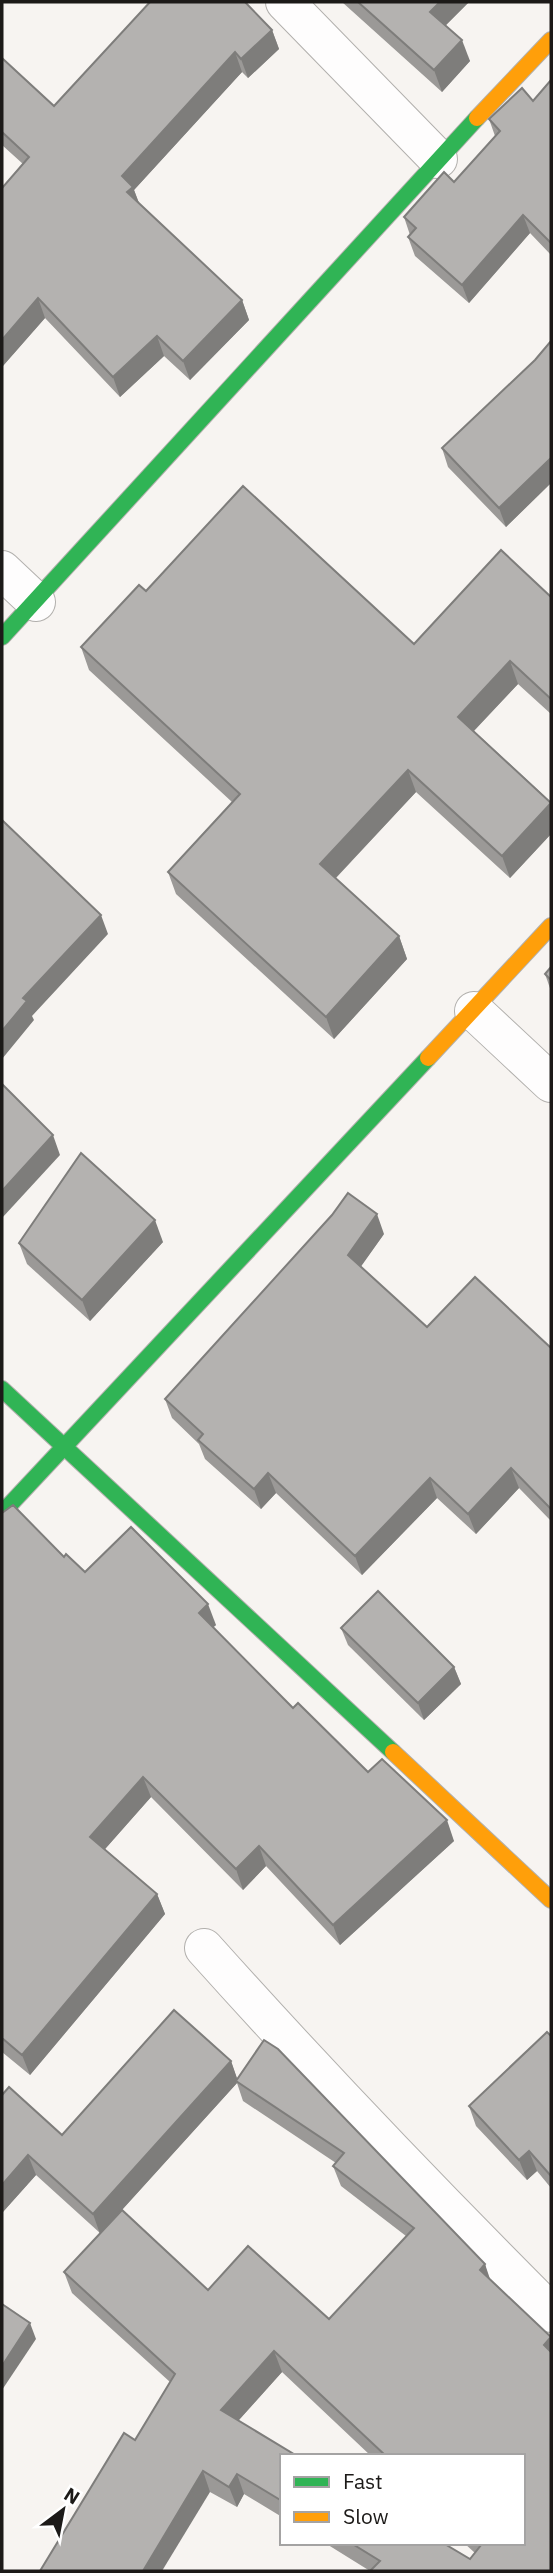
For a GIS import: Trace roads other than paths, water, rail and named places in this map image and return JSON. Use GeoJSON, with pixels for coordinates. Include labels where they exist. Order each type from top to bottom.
{"type":"FeatureCollection","features":[{"type":"Feature","properties":{"kind":"street"},"geometry":{"type":"LineString","coordinates":[[285,2],[438,159]]}},
{"type":"Feature","properties":{"kind":"street"},"geometry":{"type":"LineString","coordinates":[[2,637],[438,159],[551,40]]}},
{"type":"Feature","properties":{"kind":"street"},"geometry":{"type":"LineString","coordinates":[[2,570],[36,602]]}},
{"type":"Feature","properties":{"kind":"street"},"geometry":{"type":"LineString","coordinates":[[2,1513],[551,926]]}},
{"type":"Feature","properties":{"kind":"street"},"geometry":{"type":"LineString","coordinates":[[474,1011],[551,1083]]}},
{"type":"Feature","properties":{"kind":"street"},"geometry":{"type":"LineString","coordinates":[[2,1389],[551,1900]]}},
{"type":"Feature","properties":{"kind":"street"},"geometry":{"type":"LineString","coordinates":[[204,1948],[310,2065],[551,2313]]}}]}
